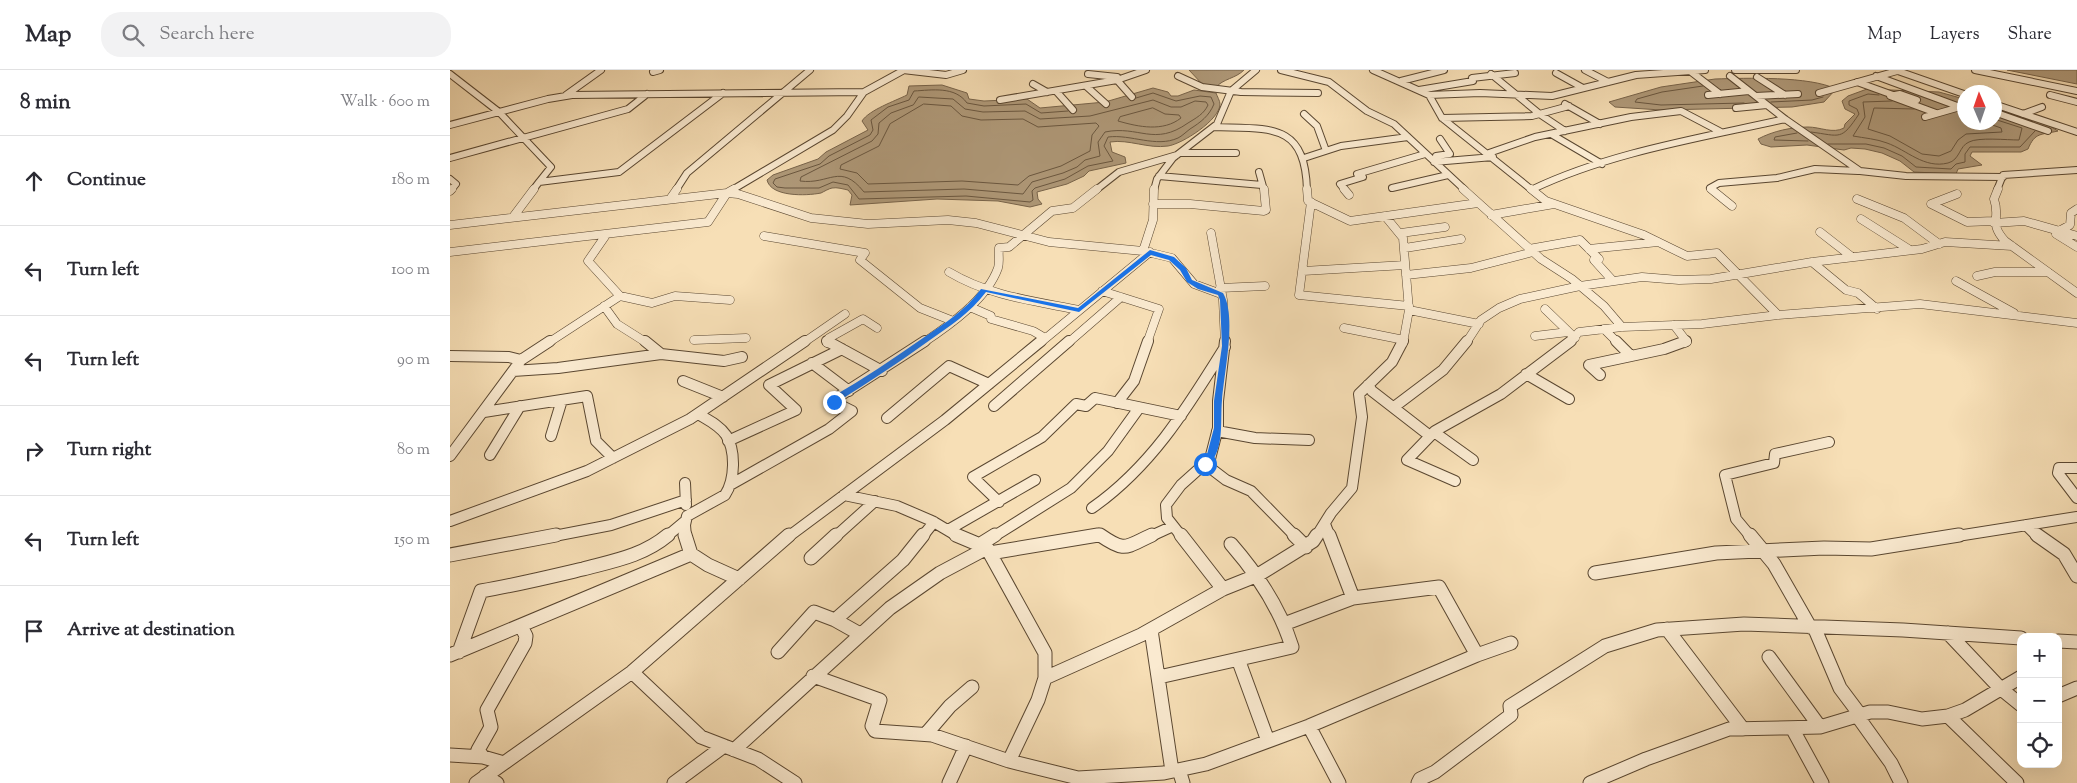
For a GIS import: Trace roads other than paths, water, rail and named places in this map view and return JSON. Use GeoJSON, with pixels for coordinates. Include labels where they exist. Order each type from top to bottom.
{"type":"FeatureCollection","features":[{"type":"Feature","properties":{"kind":"street"},"geometry":{"type":"LineString","coordinates":[[566,96],[601,70]]}},
{"type":"Feature","properties":{"kind":"street"},"geometry":{"type":"LineString","coordinates":[[653,72],[660,70]]}},
{"type":"Feature","properties":{"kind":"street"},"geometry":{"type":"LineString","coordinates":[[670,199],[687,173],[810,70]]}},
{"type":"Feature","properties":{"kind":"street"},"geometry":{"type":"LineString","coordinates":[[450,252],[708,222],[727,193],[833,130],[847,116],[864,92],[903,70],[946,75],[963,70]]}},
{"type":"Feature","properties":{"kind":"street"},"geometry":{"type":"LineString","coordinates":[[1000,100],[1128,78],[1146,70]]}},
{"type":"Feature","properties":{"kind":"street"},"geometry":{"type":"LineString","coordinates":[[1183,70],[1178,73],[1199,86],[1231,91],[1318,93]]}},
{"type":"Feature","properties":{"kind":"street"},"geometry":{"type":"LineString","coordinates":[[486,781],[504,763],[600,697],[632,672],[802,524],[945,420],[1102,291],[1147,251],[1153,220],[1154,188],[1159,176],[1178,154],[1214,127],[1224,112],[1231,91],[1256,70]]}},
{"type":"Feature","properties":{"kind":"street"},"geometry":{"type":"LineString","coordinates":[[1281,70],[1329,82],[1367,111],[1394,124],[1531,250],[1604,306],[1622,327]]}},
{"type":"Feature","properties":{"kind":"street"},"geometry":{"type":"LineString","coordinates":[[1373,70],[1429,95],[1478,93],[1552,96],[1653,72],[1705,70]]}},
{"type":"Feature","properties":{"kind":"street"},"geometry":{"type":"LineString","coordinates":[[1401,81],[1444,70]]}},
{"type":"Feature","properties":{"kind":"street"},"geometry":{"type":"LineString","coordinates":[[1486,70],[1541,115],[1565,131]]}},
{"type":"Feature","properties":{"kind":"street"},"geometry":{"type":"LineString","coordinates":[[1585,70],[1608,82]]}},
{"type":"Feature","properties":{"kind":"street"},"geometry":{"type":"LineString","coordinates":[[1735,70],[1796,70]]}},
{"type":"Feature","properties":{"kind":"street"},"geometry":{"type":"LineString","coordinates":[[1818,93],[1896,70],[1957,92]]}},
{"type":"Feature","properties":{"kind":"street"},"geometry":{"type":"LineString","coordinates":[[1974,70],[2077,91]]}},
{"type":"Feature","properties":{"kind":"street"},"geometry":{"type":"LineString","coordinates":[[1688,71],[1720,94]]}},
{"type":"Feature","properties":{"kind":"street"},"geometry":{"type":"LineString","coordinates":[[1419,90],[1473,81],[1472,78],[1515,73]]}},
{"type":"Feature","properties":{"kind":"street"},"geometry":{"type":"LineString","coordinates":[[1556,73],[1583,88]]}},
{"type":"Feature","properties":{"kind":"street"},"geometry":{"type":"LineString","coordinates":[[450,74],[500,112],[551,167],[514,218]]}},
{"type":"Feature","properties":{"kind":"street"},"geometry":{"type":"LineString","coordinates":[[1088,74],[1128,78]]}},
{"type":"Feature","properties":{"kind":"street"},"geometry":{"type":"LineString","coordinates":[[1875,75],[1960,107],[1925,117]]}},
{"type":"Feature","properties":{"kind":"street"},"geometry":{"type":"LineString","coordinates":[[1730,76],[1785,119],[1860,171]]}},
{"type":"Feature","properties":{"kind":"street"},"geometry":{"type":"LineString","coordinates":[[1757,77],[1785,95]]}},
{"type":"Feature","properties":{"kind":"street"},"geometry":{"type":"LineString","coordinates":[[1117,80],[1132,97]]}},
{"type":"Feature","properties":{"kind":"street"},"geometry":{"type":"LineString","coordinates":[[1468,81],[1478,93]]}},
{"type":"Feature","properties":{"kind":"street"},"geometry":{"type":"LineString","coordinates":[[1857,82],[1893,95],[1900,94],[1916,100]]}},
{"type":"Feature","properties":{"kind":"street"},"geometry":{"type":"LineString","coordinates":[[1033,84],[1047,92]]}},
{"type":"Feature","properties":{"kind":"street"},"geometry":{"type":"LineString","coordinates":[[1086,86],[1106,104]]}},
{"type":"Feature","properties":{"kind":"street"},"geometry":{"type":"LineString","coordinates":[[450,125],[566,96],[785,91],[864,92]]}},
{"type":"Feature","properties":{"kind":"street"},"geometry":{"type":"LineString","coordinates":[[1056,91],[1073,110]]}},
{"type":"Feature","properties":{"kind":"street"},"geometry":{"type":"LineString","coordinates":[[1708,95],[1749,91]]}},
{"type":"Feature","properties":{"kind":"street"},"geometry":{"type":"LineString","coordinates":[[539,182],[619,172],[723,93]]}},
{"type":"Feature","properties":{"kind":"street"},"geometry":{"type":"LineString","coordinates":[[450,158],[628,109],[647,94]]}},
{"type":"Feature","properties":{"kind":"street"},"geometry":{"type":"LineString","coordinates":[[1756,96],[1798,94]]}},
{"type":"Feature","properties":{"kind":"street"},"geometry":{"type":"LineString","coordinates":[[1429,95],[1442,118],[1491,155],[1546,201],[1660,242],[1691,257],[1716,253],[1778,315]]}},
{"type":"Feature","properties":{"kind":"street"},"geometry":{"type":"LineString","coordinates":[[1893,95],[1890,96],[1936,113]]}},
{"type":"Feature","properties":{"kind":"street"},"geometry":{"type":"LineString","coordinates":[[2050,95],[2077,102]]}},
{"type":"Feature","properties":{"kind":"street"},"geometry":{"type":"LineString","coordinates":[[1552,96],[1600,124]]}},
{"type":"Feature","properties":{"kind":"street"},"geometry":{"type":"LineString","coordinates":[[1736,108],[1767,105]]}},
{"type":"Feature","properties":{"kind":"street"},"geometry":{"type":"LineString","coordinates":[[1442,118],[1541,115],[1569,106]]}},
{"type":"Feature","properties":{"kind":"street"},"geometry":{"type":"LineString","coordinates":[[2002,107],[2075,130]]}},
{"type":"Feature","properties":{"kind":"street"},"geometry":{"type":"LineString","coordinates":[[2023,114],[2042,107]]}},
{"type":"Feature","properties":{"kind":"street"},"geometry":{"type":"LineString","coordinates":[[1429,158],[1491,155],[1535,137],[1631,117],[1681,111],[1721,132]]}},
{"type":"Feature","properties":{"kind":"street"},"geometry":{"type":"LineString","coordinates":[[1304,114],[1317,126],[1324,148]]}},
{"type":"Feature","properties":{"kind":"street"},"geometry":{"type":"LineString","coordinates":[[2002,115],[2048,131]]}},
{"type":"Feature","properties":{"kind":"street"},"geometry":{"type":"LineString","coordinates":[[1533,189],[1558,177],[1602,164],[1721,132],[1785,119]]}},
{"type":"Feature","properties":{"kind":"street"},"geometry":{"type":"LineString","coordinates":[[1214,127],[1266,130],[1295,142],[1304,158],[1308,201],[1350,221],[1478,203]]}},
{"type":"Feature","properties":{"kind":"street"},"geometry":{"type":"LineString","coordinates":[[2040,133],[2062,127]]}},
{"type":"Feature","properties":{"kind":"street"},"geometry":{"type":"LineString","coordinates":[[1550,134],[1602,164]]}},
{"type":"Feature","properties":{"kind":"street"},"geometry":{"type":"LineString","coordinates":[[1304,158],[1324,148],[1386,142],[1408,137]]}},
{"type":"Feature","properties":{"kind":"street"},"geometry":{"type":"LineString","coordinates":[[1349,195],[1340,184],[1363,177],[1357,174],[1450,154],[1440,139]]}},
{"type":"Feature","properties":{"kind":"street"},"geometry":{"type":"LineString","coordinates":[[730,485],[829,429],[852,412],[834,402],[835,399],[882,370],[953,321],[984,290],[998,268],[999,248],[1009,247],[1052,211],[1066,210],[1078,204],[1120,172],[1178,154],[1236,153]]}},
{"type":"Feature","properties":{"kind":"street"},"geometry":{"type":"LineString","coordinates":[[1732,206],[1710,188],[1719,183],[1777,178],[1814,169],[1906,176],[2003,177],[2003,175],[2077,170]]}},
{"type":"Feature","properties":{"kind":"street"},"geometry":{"type":"LineString","coordinates":[[1153,204],[1190,204],[1264,211],[1266,210],[1267,203],[1259,172]]}},
{"type":"Feature","properties":{"kind":"street"},"geometry":{"type":"LineString","coordinates":[[1392,188],[1448,175]]}},
{"type":"Feature","properties":{"kind":"street"},"geometry":{"type":"LineString","coordinates":[[1159,176],[1262,185]]}},
{"type":"Feature","properties":{"kind":"street"},"geometry":{"type":"LineString","coordinates":[[2003,177],[1994,199],[1998,210],[1994,222],[1997,232],[2012,246],[2077,293]]}},
{"type":"Feature","properties":{"kind":"street"},"geometry":{"type":"LineString","coordinates":[[450,179],[456,184],[451,189]]}},
{"type":"Feature","properties":{"kind":"street"},"geometry":{"type":"LineString","coordinates":[[450,225],[727,193],[738,194],[810,218],[868,224],[948,220],[976,222],[1049,242],[1147,251],[1172,258],[1194,284],[1220,291],[1266,286]]}},
{"type":"Feature","properties":{"kind":"street"},"geometry":{"type":"LineString","coordinates":[[1957,194],[1931,204],[1968,222],[2024,221],[2077,236]]}},
{"type":"Feature","properties":{"kind":"street"},"geometry":{"type":"LineString","coordinates":[[1857,198],[1904,218],[1939,244]]}},
{"type":"Feature","properties":{"kind":"street"},"geometry":{"type":"LineString","coordinates":[[1311,202],[1299,295],[1409,308],[1479,324]]}},
{"type":"Feature","properties":{"kind":"street"},"geometry":{"type":"LineString","coordinates":[[1491,215],[1554,204]]}},
{"type":"Feature","properties":{"kind":"street"},"geometry":{"type":"LineString","coordinates":[[2059,231],[2070,225],[2071,213],[2077,209]]}},
{"type":"Feature","properties":{"kind":"street"},"geometry":{"type":"LineString","coordinates":[[1045,678],[1151,630],[1223,589],[1258,575],[1313,541],[1352,488],[1362,417],[1359,394],[1392,362],[1404,340],[1409,308],[1404,265],[1405,248],[1401,233],[1385,216]]}},
{"type":"Feature","properties":{"kind":"street"},"geometry":{"type":"LineString","coordinates":[[1861,219],[1910,250]]}},
{"type":"Feature","properties":{"kind":"street"},"geometry":{"type":"LineString","coordinates":[[2044,226],[2077,247]]}},
{"type":"Feature","properties":{"kind":"street"},"geometry":{"type":"LineString","coordinates":[[1401,233],[1445,227]]}},
{"type":"Feature","properties":{"kind":"street"},"geometry":{"type":"LineString","coordinates":[[1820,232],[1852,257]]}},
{"type":"Feature","properties":{"kind":"street"},"geometry":{"type":"LineString","coordinates":[[1211,233],[1223,300],[1225,346],[1218,401],[1217,431],[1210,459],[1181,485],[1166,505],[1167,518],[1223,589]]}},
{"type":"Feature","properties":{"kind":"street"},"geometry":{"type":"LineString","coordinates":[[606,234],[588,261],[595,272],[614,286],[620,296],[652,304],[674,296],[730,300]]}},
{"type":"Feature","properties":{"kind":"street"},"geometry":{"type":"LineString","coordinates":[[764,236],[865,253],[860,260],[898,291],[920,308],[953,321]]}},
{"type":"Feature","properties":{"kind":"street"},"geometry":{"type":"LineString","coordinates":[[1405,248],[1460,239]]}},
{"type":"Feature","properties":{"kind":"street"},"geometry":{"type":"LineString","coordinates":[[1406,275],[1471,268],[1531,250],[1580,240],[1599,259],[1594,260],[1613,281]]}},
{"type":"Feature","properties":{"kind":"street"},"geometry":{"type":"LineString","coordinates":[[1394,407],[1443,370],[1458,354],[1479,324],[1499,308],[1520,299],[1580,286],[1642,277],[1680,280],[1711,279],[1812,262],[1910,250],[1958,241],[2012,246]]}},
{"type":"Feature","properties":{"kind":"street"},"geometry":{"type":"LineString","coordinates":[[1589,249],[1660,242]]}},
{"type":"Feature","properties":{"kind":"street"},"geometry":{"type":"LineString","coordinates":[[1812,262],[1846,290],[1858,293],[1878,309]]}},
{"type":"Feature","properties":{"kind":"street"},"geometry":{"type":"LineString","coordinates":[[1303,270],[1404,265]]}},
{"type":"Feature","properties":{"kind":"street"},"geometry":{"type":"LineString","coordinates":[[949,272],[960,280],[984,290],[1079,310]]}},
{"type":"Feature","properties":{"kind":"street"},"geometry":{"type":"LineString","coordinates":[[1977,276],[1995,272],[2050,272]]}},
{"type":"Feature","properties":{"kind":"street"},"geometry":{"type":"LineString","coordinates":[[1956,281],[2018,315]]}},
{"type":"Feature","properties":{"kind":"street"},"geometry":{"type":"LineString","coordinates":[[1102,291],[1160,310],[1134,381],[1117,403]]}},
{"type":"Feature","properties":{"kind":"street"},"geometry":{"type":"LineString","coordinates":[[450,456],[454,447],[484,412],[521,360],[620,296]]}},
{"type":"Feature","properties":{"kind":"street"},"geometry":{"type":"LineString","coordinates":[[994,406],[1122,297]]}},
{"type":"Feature","properties":{"kind":"street"},"geometry":{"type":"LineString","coordinates":[[1455,481],[1407,460],[1432,434],[1501,394],[1572,335],[1579,332],[1622,327],[1752,320],[1778,315],[1878,309],[1920,304],[2077,323]]}},
{"type":"Feature","properties":{"kind":"street"},"geometry":{"type":"LineString","coordinates":[[604,306],[617,324],[636,334],[661,354]]}},
{"type":"Feature","properties":{"kind":"street"},"geometry":{"type":"LineString","coordinates":[[970,306],[988,314],[990,318],[1033,331],[1045,338]]}},
{"type":"Feature","properties":{"kind":"street"},"geometry":{"type":"LineString","coordinates":[[1546,309],[1572,335]]}},
{"type":"Feature","properties":{"kind":"street"},"geometry":{"type":"LineString","coordinates":[[450,521],[587,471],[698,414],[845,314]]}},
{"type":"Feature","properties":{"kind":"street"},"geometry":{"type":"LineString","coordinates":[[877,328],[863,319],[826,340],[826,342],[882,370]]}},
{"type":"Feature","properties":{"kind":"street"},"geometry":{"type":"LineString","coordinates":[[1600,375],[1589,365],[1687,342],[1674,324]]}},
{"type":"Feature","properties":{"kind":"street"},"geometry":{"type":"LineString","coordinates":[[1344,328],[1404,340]]}},
{"type":"Feature","properties":{"kind":"street"},"geometry":{"type":"LineString","coordinates":[[1604,329],[1631,356]]}},
{"type":"Feature","properties":{"kind":"street"},"geometry":{"type":"LineString","coordinates":[[1535,336],[1572,335]]}},
{"type":"Feature","properties":{"kind":"street"},"geometry":{"type":"LineString","coordinates":[[694,340],[710,341],[746,338]]}},
{"type":"Feature","properties":{"kind":"street"},"geometry":{"type":"LineString","coordinates":[[696,357],[710,341]]}},
{"type":"Feature","properties":{"kind":"street"},"geometry":{"type":"LineString","coordinates":[[1092,508],[1120,490],[1169,435],[1225,346]]}},
{"type":"Feature","properties":{"kind":"street"},"geometry":{"type":"LineString","coordinates":[[728,441],[796,410],[769,385],[842,349]]}},
{"type":"Feature","properties":{"kind":"street"},"geometry":{"type":"LineString","coordinates":[[513,371],[566,367],[661,354],[724,361],[742,357]]}},
{"type":"Feature","properties":{"kind":"street"},"geometry":{"type":"LineString","coordinates":[[450,356],[510,357],[521,360]]}},
{"type":"Feature","properties":{"kind":"street"},"geometry":{"type":"LineString","coordinates":[[812,364],[849,391]]}},
{"type":"Feature","properties":{"kind":"street"},"geometry":{"type":"LineString","coordinates":[[887,418],[949,366],[989,384]]}},
{"type":"Feature","properties":{"kind":"street"},"geometry":{"type":"LineString","coordinates":[[1526,374],[1569,399]]}},
{"type":"Feature","properties":{"kind":"street"},"geometry":{"type":"LineString","coordinates":[[683,381],[723,397]]}},
{"type":"Feature","properties":{"kind":"street"},"geometry":{"type":"LineString","coordinates":[[1368,385],[1394,407],[1473,460]]}},
{"type":"Feature","properties":{"kind":"street"},"geometry":{"type":"LineString","coordinates":[[484,412],[587,396],[596,441],[613,458]]}},
{"type":"Feature","properties":{"kind":"street"},"geometry":{"type":"LineString","coordinates":[[999,502],[973,477],[1042,437],[1076,404],[1086,406],[1094,398],[1181,416]]}},
{"type":"Feature","properties":{"kind":"street"},"geometry":{"type":"LineString","coordinates":[[551,436],[562,400]]}},
{"type":"Feature","properties":{"kind":"street"},"geometry":{"type":"LineString","coordinates":[[490,455],[520,406]]}},
{"type":"Feature","properties":{"kind":"street"},"geometry":{"type":"LineString","coordinates":[[674,783],[729,748],[890,608],[940,573],[985,548],[1071,488],[1108,451],[1139,408]]}},
{"type":"Feature","properties":{"kind":"street"},"geometry":{"type":"LineString","coordinates":[[454,654],[481,591],[524,584],[630,556],[656,546],[686,519],[726,494],[730,485],[733,465],[728,441],[717,425],[698,414]]}},
{"type":"Feature","properties":{"kind":"street"},"geometry":{"type":"LineString","coordinates":[[1217,431],[1273,439],[1309,440]]}},
{"type":"Feature","properties":{"kind":"street"},"geometry":{"type":"LineString","coordinates":[[1829,442],[1775,454],[1774,463],[1725,475],[1736,520],[1774,564],[1812,627],[1840,688],[1891,763],[1901,783]]}},
{"type":"Feature","properties":{"kind":"street"},"geometry":{"type":"LineString","coordinates":[[1205,464],[1226,480],[1251,491],[1306,546]]}},
{"type":"Feature","properties":{"kind":"street"},"geometry":{"type":"LineString","coordinates":[[2077,468],[2058,468],[2058,473],[2077,498]]}},
{"type":"Feature","properties":{"kind":"street"},"geometry":{"type":"LineString","coordinates":[[948,530],[1036,480]]}},
{"type":"Feature","properties":{"kind":"street"},"geometry":{"type":"LineString","coordinates":[[685,483],[686,519],[684,531],[691,554],[708,566],[739,579]]}},
{"type":"Feature","properties":{"kind":"street"},"geometry":{"type":"LineString","coordinates":[[844,495],[897,506],[985,548],[1100,535],[1118,547],[1125,547],[1173,526]]}},
{"type":"Feature","properties":{"kind":"street"},"geometry":{"type":"LineString","coordinates":[[450,555],[611,525],[686,500]]}},
{"type":"Feature","properties":{"kind":"street"},"geometry":{"type":"LineString","coordinates":[[811,558],[875,502]]}},
{"type":"Feature","properties":{"kind":"street"},"geometry":{"type":"LineString","coordinates":[[1595,573],[1716,553],[1762,550],[1871,549],[2077,517]]}},
{"type":"Feature","properties":{"kind":"street"},"geometry":{"type":"LineString","coordinates":[[835,620],[903,560],[934,522]]}},
{"type":"Feature","properties":{"kind":"street"},"geometry":{"type":"LineString","coordinates":[[1325,524],[1353,598]]}},
{"type":"Feature","properties":{"kind":"street"},"geometry":{"type":"LineString","coordinates":[[2026,524],[2042,540],[2064,554],[2077,576]]}},
{"type":"Feature","properties":{"kind":"street"},"geometry":{"type":"LineString","coordinates":[[1158,677],[1292,647],[1284,624],[1258,575],[1231,544]]}},
{"type":"Feature","properties":{"kind":"street"},"geometry":{"type":"LineString","coordinates":[[985,548],[1045,653],[1045,678],[1038,700],[1009,761]]}},
{"type":"Feature","properties":{"kind":"street"},"geometry":{"type":"LineString","coordinates":[[454,654],[631,577],[691,554]]}},
{"type":"Feature","properties":{"kind":"street"},"geometry":{"type":"LineString","coordinates":[[1284,624],[1353,598],[1439,587],[1477,655]]}},
{"type":"Feature","properties":{"kind":"street"},"geometry":{"type":"LineString","coordinates":[[778,652],[814,612],[835,620],[860,634]]}},
{"type":"Feature","properties":{"kind":"street"},"geometry":{"type":"LineString","coordinates":[[1418,783],[1420,779],[1436,772],[1511,715],[1510,706],[1597,651],[1620,641],[1667,629],[1744,624],[2017,638]]}},
{"type":"Feature","properties":{"kind":"street"},"geometry":{"type":"LineString","coordinates":[[483,757],[478,750],[491,728],[487,710],[525,643],[526,636],[521,626]]}},
{"type":"Feature","properties":{"kind":"street"},"geometry":{"type":"LineString","coordinates":[[1667,629],[1744,729]]}},
{"type":"Feature","properties":{"kind":"street"},"geometry":{"type":"LineString","coordinates":[[1151,630],[1158,677],[1178,775]]}},
{"type":"Feature","properties":{"kind":"street"},"geometry":{"type":"LineString","coordinates":[[1948,633],[2000,688],[2017,702]]}},
{"type":"Feature","properties":{"kind":"street"},"geometry":{"type":"LineString","coordinates":[[2062,641],[2077,642]]}},
{"type":"Feature","properties":{"kind":"street"},"geometry":{"type":"LineString","coordinates":[[813,676],[880,700],[872,726],[875,731],[926,734],[1009,761],[1078,778],[1178,775],[1309,726],[1477,655],[1512,643]]}},
{"type":"Feature","properties":{"kind":"street"},"geometry":{"type":"LineString","coordinates":[[1769,657],[1820,727]]}},
{"type":"Feature","properties":{"kind":"street"},"geometry":{"type":"LineString","coordinates":[[1238,659],[1268,741]]}},
{"type":"Feature","properties":{"kind":"street"},"geometry":{"type":"LineString","coordinates":[[632,672],[701,737],[758,760],[795,783]]}},
{"type":"Feature","properties":{"kind":"street"},"geometry":{"type":"LineString","coordinates":[[1590,783],[1646,759],[1729,729],[1820,727],[1870,712],[1888,712],[1922,719],[1948,716],[1965,710],[2019,678]]}},
{"type":"Feature","properties":{"kind":"street"},"geometry":{"type":"LineString","coordinates":[[926,734],[950,706],[972,687]]}},
{"type":"Feature","properties":{"kind":"street"},"geometry":{"type":"LineString","coordinates":[[2062,694],[2077,688]]}},
{"type":"Feature","properties":{"kind":"street"},"geometry":{"type":"LineString","coordinates":[[1948,716],[2017,783]]}},
{"type":"Feature","properties":{"kind":"street"},"geometry":{"type":"LineString","coordinates":[[1309,726],[1339,783]]}},
{"type":"Feature","properties":{"kind":"street"},"geometry":{"type":"LineString","coordinates":[[1792,728],[1822,783]]}},
{"type":"Feature","properties":{"kind":"street"},"geometry":{"type":"LineString","coordinates":[[949,783],[966,746]]}},
{"type":"Feature","properties":{"kind":"street"},"geometry":{"type":"LineString","coordinates":[[450,755],[483,757],[504,763]]}},
{"type":"Feature","properties":{"kind":"water"},"geometry":{"type":"Polygon","coordinates":[[[1189,70],[1244,70],[1215,88],[1203,85],[1189,70]]]}},
{"type":"Feature","properties":{"kind":"water"},"geometry":{"type":"Polygon","coordinates":[[[2007,70],[2077,70],[2077,84],[2007,70]]]}},
{"type":"Feature","properties":{"kind":"water"},"geometry":{"type":"Polygon","coordinates":[[[1760,78],[1794,80],[1825,85],[1836,89],[1824,102],[1792,107],[1661,110],[1615,107],[1609,102],[1661,87],[1715,79],[1760,78]]]}},
{"type":"Feature","properties":{"kind":"water"},"geometry":{"type":"Polygon","coordinates":[[[942,85],[967,93],[969,99],[984,101],[1027,99],[1040,108],[1105,102],[1153,88],[1168,92],[1171,96],[1178,96],[1194,90],[1216,93],[1220,104],[1214,117],[1207,124],[1191,136],[1174,144],[1161,147],[1117,141],[1110,142],[1112,152],[1125,157],[1126,163],[1089,171],[1084,176],[1067,184],[1037,192],[1038,199],[1042,204],[1030,207],[998,201],[937,199],[850,205],[852,195],[848,190],[840,188],[829,189],[821,193],[798,195],[775,190],[770,186],[767,180],[773,175],[818,159],[826,152],[868,130],[862,121],[865,117],[907,95],[909,86],[942,85]]]}},
{"type":"Feature","properties":{"kind":"water"},"geometry":{"type":"Polygon","coordinates":[[[1867,89],[1939,92],[1957,97],[1957,130],[2002,130],[2002,109],[2048,125],[2058,131],[2036,137],[2028,149],[2021,152],[1972,152],[1970,156],[1982,165],[1958,169],[1956,174],[1914,172],[1900,161],[1882,153],[1865,149],[1851,148],[1844,150],[1807,145],[1771,147],[1761,144],[1758,139],[1776,132],[1796,128],[1813,127],[1826,130],[1840,130],[1844,128],[1845,124],[1855,114],[1845,109],[1842,101],[1848,96],[1867,89]]]}}]}
